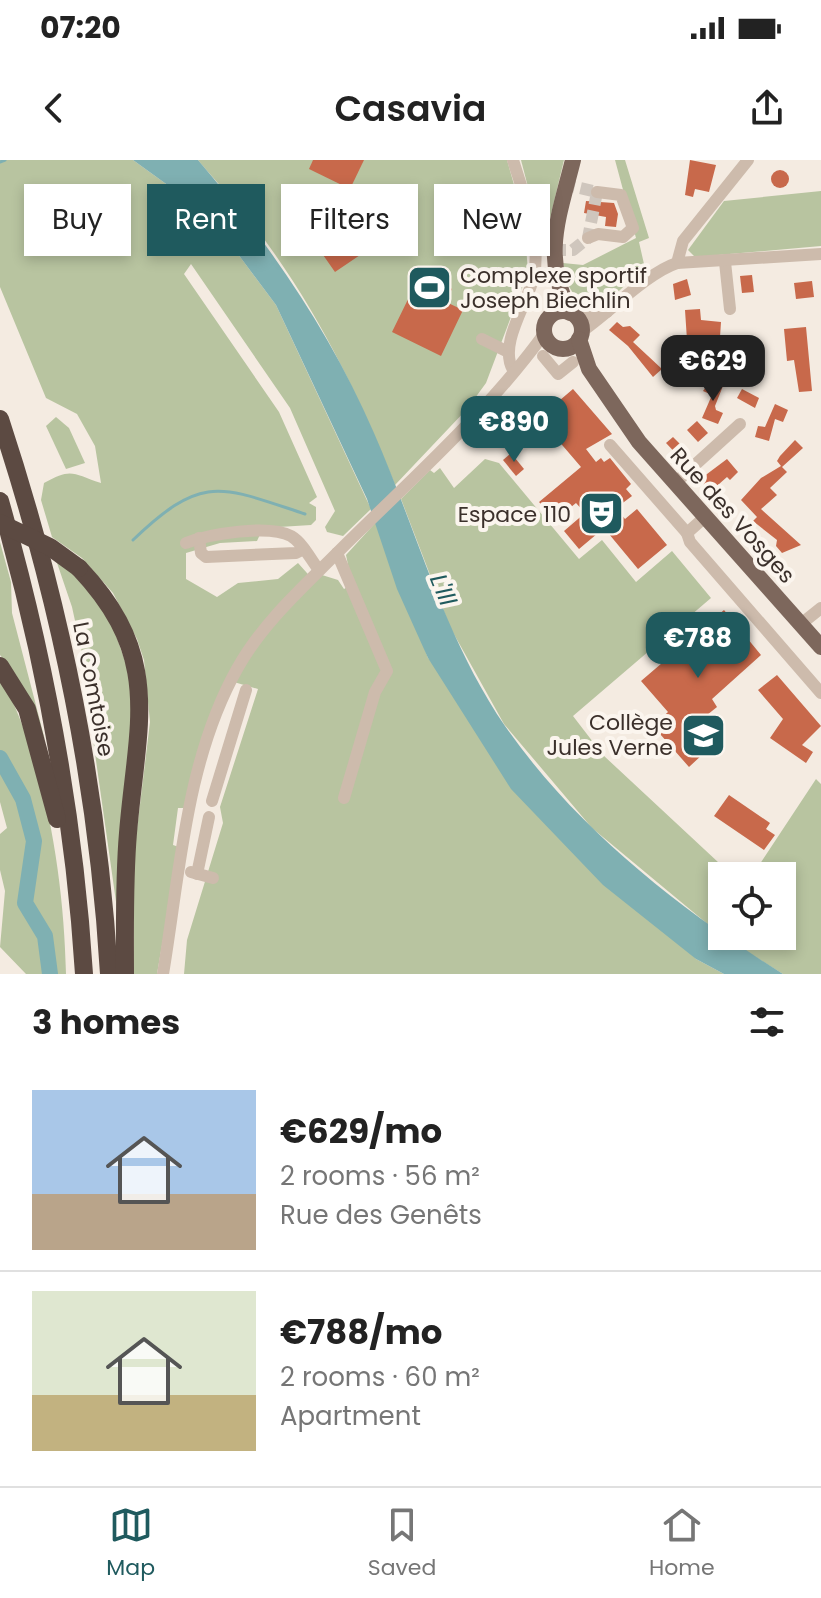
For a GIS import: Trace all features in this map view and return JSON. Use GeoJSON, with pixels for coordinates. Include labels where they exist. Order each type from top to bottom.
{"type":"FeatureCollection","features":[{"type":"Feature","properties":{"kind":"highway","name":"La Comtoise"},"geometry":{"type":"LineString","coordinates":[[0,419],[43,563],[73,696],[94,819],[109,974]]}},
{"type":"Feature","properties":{"kind":"highway"},"geometry":{"type":"LineString","coordinates":[[0,501],[19,567],[51,712],[69,819],[84,965]]}},
{"type":"Feature","properties":{"kind":"highway"},"geometry":{"type":"LineString","coordinates":[[0,523],[38,540],[79,568],[109,603],[123,629],[140,688],[141,730],[127,841],[125,974]]}},
{"type":"Feature","properties":{"kind":"highway"},"geometry":{"type":"LineString","coordinates":[[0,666],[27,709],[39,744],[56,813],[68,905],[84,965]]}},
{"type":"Feature","properties":{"kind":"main road","name":"Rue des Vosges"},"geometry":{"type":"LineString","coordinates":[[565,339],[554,250],[573,160]]}},
{"type":"Feature","properties":{"kind":"main road","name":"Rue des Vosges"},"geometry":{"type":"LineString","coordinates":[[556,283],[550,316],[560,312],[565,339],[639,442],[821,647]]}},
{"type":"Feature","properties":{"kind":"street"},"geometry":{"type":"LineString","coordinates":[[513,160],[531,224],[535,273],[508,352],[513,370]]}},
{"type":"Feature","properties":{"kind":"street"},"geometry":{"type":"LineString","coordinates":[[677,263],[683,241],[748,160]]}},
{"type":"Feature","properties":{"kind":"street"},"geometry":{"type":"LineString","coordinates":[[588,238],[598,234],[623,237],[633,228],[621,195],[597,192]]}},
{"type":"Feature","properties":{"kind":"street"},"geometry":{"type":"LineString","coordinates":[[163,974],[190,802],[213,723],[237,669],[281,608],[463,429],[525,359],[610,311],[654,273],[677,263],[821,254]]}},
{"type":"Feature","properties":{"kind":"street"},"geometry":{"type":"LineString","coordinates":[[725,262],[730,309]]}},
{"type":"Feature","properties":{"kind":"street"},"geometry":{"type":"LineString","coordinates":[[482,339],[508,352]]}},
{"type":"Feature","properties":{"kind":"street"},"geometry":{"type":"LineString","coordinates":[[675,483],[740,424]]}},
{"type":"Feature","properties":{"kind":"street"},"geometry":{"type":"LineString","coordinates":[[610,445],[821,693]]}},
{"type":"Feature","properties":{"kind":"street"},"geometry":{"type":"LineString","coordinates":[[687,533],[705,517]]}},
{"type":"Feature","properties":{"kind":"street"},"geometry":{"type":"LineString","coordinates":[[186,543],[230,533],[280,533],[295,539],[319,570]]}},
{"type":"Feature","properties":{"kind":"street"},"geometry":{"type":"LineString","coordinates":[[199,538],[201,553],[206,557],[296,553],[304,549]]}},
{"type":"Feature","properties":{"kind":"street"},"geometry":{"type":"LineString","coordinates":[[337,553],[387,671],[375,692],[344,798]]}},
{"type":"Feature","properties":{"kind":"street"},"geometry":{"type":"LineString","coordinates":[[801,624],[821,608]]}},
{"type":"Feature","properties":{"kind":"street"},"geometry":{"type":"LineString","coordinates":[[212,801],[246,690]]}},
{"type":"Feature","properties":{"kind":"street"},"geometry":{"type":"LineString","coordinates":[[213,723],[232,731]]}},
{"type":"Feature","properties":{"kind":"street"},"geometry":{"type":"LineString","coordinates":[[197,874],[209,817]]}},
{"type":"Feature","properties":{"kind":"street"},"geometry":{"type":"LineString","coordinates":[[180,870],[213,878]]}},
{"type":"Feature","properties":{"kind":"green space"},"geometry":{"type":"Polygon","coordinates":[[[0,160],[133,160],[166,184],[147,184],[147,256],[239,256],[276,305],[371,509],[343,536],[327,532],[325,527],[335,511],[290,408],[191,264],[184,274],[279,412],[317,497],[309,503],[316,507],[316,520],[311,525],[263,528],[257,541],[220,543],[186,553],[186,579],[217,597],[238,583],[278,579],[298,563],[315,582],[322,575],[338,580],[344,589],[352,584],[346,555],[377,521],[428,658],[696,959],[724,974],[184,974],[187,940],[223,823],[220,807],[258,689],[227,680],[185,808],[178,808],[173,845],[179,847],[157,974],[134,974],[134,854],[150,722],[144,660],[137,639],[113,593],[82,558],[52,537],[41,500],[44,483],[61,475],[72,474],[101,483],[95,446],[77,414],[46,398],[0,287],[0,160]]]}},
{"type":"Feature","properties":{"kind":"green space","name":"Complexe sportif Joseph Biechlin"},"geometry":{"type":"Polygon","coordinates":[[[198,160],[507,160],[514,184],[434,184],[434,256],[527,256],[528,272],[486,383],[467,409],[395,485],[334,351],[296,286],[265,241],[265,184],[219,184],[198,160]]]}},
{"type":"Feature","properties":{"kind":"green space"},"geometry":{"type":"Polygon","coordinates":[[[521,160],[564,160],[550,218],[550,184],[527,184],[521,160]]]}},
{"type":"Feature","properties":{"kind":"green space"},"geometry":{"type":"Polygon","coordinates":[[[615,160],[625,160],[649,238],[639,242],[644,264],[616,294],[599,302],[578,301],[568,285],[563,263],[583,265],[636,238],[615,160]]]}},
{"type":"Feature","properties":{"kind":"green space"},"geometry":{"type":"Polygon","coordinates":[[[821,191],[821,246],[695,257],[688,250],[724,201],[821,191]]]}},
{"type":"Feature","properties":{"kind":"green space"},"geometry":{"type":"Polygon","coordinates":[[[56,417],[69,428],[85,463],[66,469],[46,426],[56,417]]]}},
{"type":"Feature","properties":{"kind":"green space"},"geometry":{"type":"Polygon","coordinates":[[[485,459],[499,463],[579,559],[602,540],[636,582],[672,551],[711,598],[573,716],[603,755],[718,862],[708,862],[708,924],[592,828],[504,724],[450,627],[401,499],[430,470],[434,473],[440,468],[454,488],[485,459]]]}},
{"type":"Feature","properties":{"kind":"green space"},"geometry":{"type":"Polygon","coordinates":[[[0,542],[11,582],[12,613],[45,740],[16,675],[0,655],[0,542]]]}},
{"type":"Feature","properties":{"kind":"green space"},"geometry":{"type":"Polygon","coordinates":[[[54,554],[108,612],[135,690],[121,937],[86,690],[90,689],[72,607],[54,554]]]}},
{"type":"Feature","properties":{"kind":"green space"},"geometry":{"type":"Polygon","coordinates":[[[0,676],[29,745],[50,821],[61,899],[66,974],[26,974],[0,947],[5,891],[0,870],[0,834],[7,828],[0,802],[0,676]]]}},
{"type":"Feature","properties":{"kind":"green space"},"geometry":{"type":"Polygon","coordinates":[[[816,779],[821,784],[821,974],[783,974],[744,950],[796,950],[796,862],[761,862],[816,779]]]}},
{"type":"Feature","properties":{"kind":"water","name":"L'Ill"},"geometry":{"type":"Polygon","coordinates":[[[133,160],[198,160],[217,184],[166,184],[133,160]]]}},
{"type":"Feature","properties":{"kind":"water","name":"L'Ill"},"geometry":{"type":"Polygon","coordinates":[[[265,244],[318,325],[357,396],[465,656],[505,726],[533,763],[596,832],[631,864],[708,924],[708,950],[746,950],[783,974],[724,974],[696,959],[603,885],[511,789],[428,658],[397,589],[367,499],[276,305],[239,256],[265,256],[265,244]]]}},
{"type":"Feature","properties":{"kind":"building"},"geometry":{"type":"Polygon","coordinates":[[[313,160],[364,160],[352,184],[340,184],[309,169],[313,160]]]}},
{"type":"Feature","properties":{"kind":"building"},"geometry":{"type":"Polygon","coordinates":[[[690,160],[716,165],[709,192],[695,189],[693,197],[685,195],[690,160]]]}},
{"type":"Feature","properties":{"kind":"building"},"geometry":{"type":"Polygon","coordinates":[[[780,170],[789,179],[780,188],[771,179],[780,170]]]}},
{"type":"Feature","properties":{"kind":"building"},"geometry":{"type":"Polygon","coordinates":[[[586,201],[614,203],[618,214],[616,227],[605,226],[606,217],[584,213],[586,201]]]}},
{"type":"Feature","properties":{"kind":"building"},"geometry":{"type":"Polygon","coordinates":[[[324,256],[359,256],[335,272],[324,256]]]}},
{"type":"Feature","properties":{"kind":"building"},"geometry":{"type":"Polygon","coordinates":[[[752,275],[754,292],[742,293],[740,276],[752,275]]]}},
{"type":"Feature","properties":{"kind":"building"},"geometry":{"type":"Polygon","coordinates":[[[687,279],[691,295],[675,300],[673,284],[687,279]]]}},
{"type":"Feature","properties":{"kind":"building"},"geometry":{"type":"Polygon","coordinates":[[[812,281],[814,297],[796,299],[794,283],[812,281]]]}},
{"type":"Feature","properties":{"kind":"building"},"geometry":{"type":"Polygon","coordinates":[[[443,282],[452,289],[446,302],[463,310],[441,356],[392,332],[414,287],[424,292],[435,283],[443,282]]]}},
{"type":"Feature","properties":{"kind":"building"},"geometry":{"type":"Polygon","coordinates":[[[700,309],[701,320],[721,322],[720,337],[687,340],[685,310],[700,309]]]}},
{"type":"Feature","properties":{"kind":"building"},"geometry":{"type":"Polygon","coordinates":[[[617,322],[623,327],[630,326],[640,335],[633,342],[662,369],[653,377],[628,346],[609,330],[617,322]]]}},
{"type":"Feature","properties":{"kind":"building"},"geometry":{"type":"Polygon","coordinates":[[[806,327],[812,391],[799,392],[794,360],[787,361],[784,329],[806,327]]]}},
{"type":"Feature","properties":{"kind":"building"},"geometry":{"type":"Polygon","coordinates":[[[714,344],[730,346],[729,358],[712,356],[714,344]]]}},
{"type":"Feature","properties":{"kind":"building"},"geometry":{"type":"Polygon","coordinates":[[[745,354],[763,358],[761,371],[743,368],[745,354]]]}},
{"type":"Feature","properties":{"kind":"building"},"geometry":{"type":"Polygon","coordinates":[[[710,381],[723,386],[715,406],[723,413],[718,424],[702,418],[712,395],[703,391],[710,381]]]}},
{"type":"Feature","properties":{"kind":"building","name":"Espace 110"},"geometry":{"type":"Polygon","coordinates":[[[573,389],[612,434],[586,449],[596,462],[601,458],[604,462],[610,458],[631,484],[626,489],[632,496],[616,508],[625,519],[637,509],[667,545],[638,569],[604,528],[579,549],[564,531],[585,513],[576,503],[555,520],[539,502],[581,467],[539,418],[573,389]]]}},
{"type":"Feature","properties":{"kind":"building"},"geometry":{"type":"Polygon","coordinates":[[[742,389],[759,398],[755,408],[737,398],[742,389]]]}},
{"type":"Feature","properties":{"kind":"building"},"geometry":{"type":"Polygon","coordinates":[[[775,404],[788,410],[783,422],[775,419],[769,441],[755,437],[758,426],[765,427],[775,404]]]}},
{"type":"Feature","properties":{"kind":"building"},"geometry":{"type":"Polygon","coordinates":[[[697,421],[708,433],[698,442],[687,430],[697,421]]]}},
{"type":"Feature","properties":{"kind":"building"},"geometry":{"type":"Polygon","coordinates":[[[673,437],[688,452],[681,459],[666,443],[673,437]]]}},
{"type":"Feature","properties":{"kind":"building"},"geometry":{"type":"Polygon","coordinates":[[[795,440],[803,448],[782,467],[787,472],[770,488],[777,495],[761,509],[801,545],[782,553],[776,546],[777,540],[753,521],[757,517],[741,500],[761,478],[781,466],[777,461],[795,440]]]}},
{"type":"Feature","properties":{"kind":"building"},"geometry":{"type":"Polygon","coordinates":[[[511,453],[524,469],[516,476],[503,460],[511,453]]]}},
{"type":"Feature","properties":{"kind":"building"},"geometry":{"type":"Polygon","coordinates":[[[727,459],[738,472],[710,492],[699,480],[727,459]]]}},
{"type":"Feature","properties":{"kind":"building"},"geometry":{"type":"Polygon","coordinates":[[[724,610],[761,655],[712,699],[717,707],[687,731],[703,754],[689,767],[653,726],[668,712],[641,681],[724,610]]]}},
{"type":"Feature","properties":{"kind":"building"},"geometry":{"type":"Polygon","coordinates":[[[777,675],[821,726],[802,745],[813,752],[806,763],[770,738],[783,719],[758,690],[777,675]]]}},
{"type":"Feature","properties":{"kind":"building"},"geometry":{"type":"Polygon","coordinates":[[[729,795],[770,823],[766,829],[775,835],[764,850],[714,816],[729,795]]]}},
{"type":"Feature","properties":{"kind":"waterway"},"geometry":{"type":"LineString","coordinates":[[0,162],[5,160]]}},
{"type":"Feature","properties":{"kind":"waterway"},"geometry":{"type":"LineString","coordinates":[[133,540],[177,504],[213,491],[232,492],[305,514]]}},
{"type":"Feature","properties":{"kind":"waterway"},"geometry":{"type":"LineString","coordinates":[[0,758],[23,799],[34,841],[25,903],[45,936],[50,974]]}},
{"type":"Feature","properties":{"kind":"tunnel"},"geometry":{"type":"LineString","coordinates":[[554,250],[573,250],[588,238],[597,192],[567,185]]}},
{"type":"Feature","properties":{"kind":"place","name":"Complexe sportif Joseph Biechlin"},"geometry":{"type":"Point","coordinates":[429,288]}},
{"type":"Feature","properties":{"kind":"place","name":"Espace 110"},"geometry":{"type":"Point","coordinates":[602,514]}},
{"type":"Feature","properties":{"kind":"place","name":"Collège Jules Verne"},"geometry":{"type":"Point","coordinates":[704,735]}}]}
